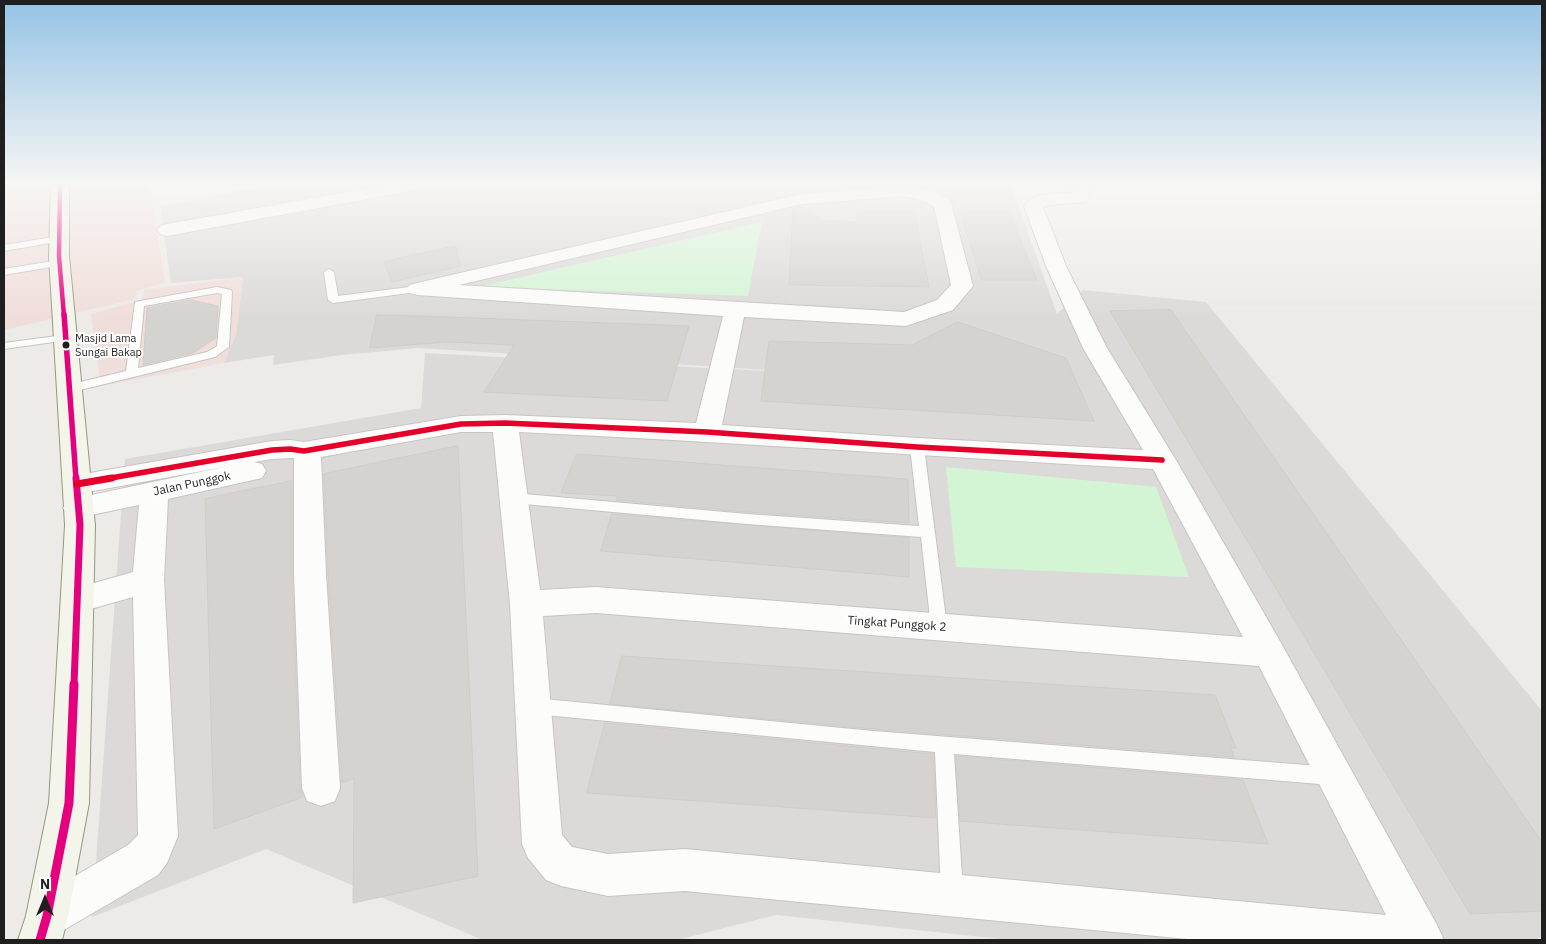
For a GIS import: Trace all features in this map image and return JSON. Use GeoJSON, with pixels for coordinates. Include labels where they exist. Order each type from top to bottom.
{"type":"FeatureCollection","features":[{"type":"Feature","properties":{"kind":"main road"},"geometry":{"type":"LineString","coordinates":[[44,928],[69,804],[80,525],[64,338],[59,229]]}},
{"type":"Feature","properties":{"kind":"street"},"geometry":{"type":"LineString","coordinates":[[167,230],[172,229]]}},
{"type":"Feature","properties":{"kind":"street"},"geometry":{"type":"LineString","coordinates":[[417,289],[671,229]]}},
{"type":"Feature","properties":{"kind":"street"},"geometry":{"type":"LineString","coordinates":[[417,289],[906,319],[945,305],[962,286],[948,229]]}},
{"type":"Feature","properties":{"kind":"street"},"geometry":{"type":"LineString","coordinates":[[1041,229],[1056,266],[1096,348],[1162,460],[1269,653],[1422,940]]}},
{"type":"Feature","properties":{"kind":"street"},"geometry":{"type":"LineString","coordinates":[[502,294],[498,280],[507,268]]}},
{"type":"Feature","properties":{"kind":"street"},"geometry":{"type":"LineString","coordinates":[[707,432],[735,310]]}},
{"type":"Feature","properties":{"kind":"street"},"geometry":{"type":"LineString","coordinates":[[504,423],[526,604],[542,844],[561,865],[608,875],[685,870],[1422,940]]}},
{"type":"Feature","properties":{"kind":"street","name":"Jalan Punggok"},"geometry":{"type":"LineString","coordinates":[[77,496],[272,450],[290,449],[306,451],[461,424],[504,423],[707,432],[917,447],[1162,460]]}},
{"type":"Feature","properties":{"kind":"street"},"geometry":{"type":"LineString","coordinates":[[306,451],[321,788]]}},
{"type":"Feature","properties":{"kind":"street","name":"Jalan Punggok"},"geometry":{"type":"LineString","coordinates":[[77,496],[154,492],[269,468],[290,461],[306,451]]}},
{"type":"Feature","properties":{"kind":"street"},"geometry":{"type":"LineString","coordinates":[[44,928],[143,860],[153,849],[158,836],[148,580],[154,492]]}},
{"type":"Feature","properties":{"kind":"street"},"geometry":{"type":"LineString","coordinates":[[77,600],[148,580]]}},
{"type":"Feature","properties":{"kind":"street","name":"Tingkat Punggok 2"},"geometry":{"type":"LineString","coordinates":[[526,604],[596,600],[1269,653]]}},
{"type":"Feature","properties":{"kind":"lane"},"geometry":{"type":"LineString","coordinates":[[4,248],[59,251]]}},
{"type":"Feature","properties":{"kind":"lane"},"geometry":{"type":"LineString","coordinates":[[4,272],[59,251]]}},
{"type":"Feature","properties":{"kind":"lane"},"geometry":{"type":"LineString","coordinates":[[329,272],[333,300],[417,289]]}},
{"type":"Feature","properties":{"kind":"lane"},"geometry":{"type":"LineString","coordinates":[[68,389],[211,355],[223,347],[226,292],[217,290],[139,304],[132,373]]}},
{"type":"Feature","properties":{"kind":"lane"},"geometry":{"type":"LineString","coordinates":[[4,346],[64,338]]}},
{"type":"Feature","properties":{"kind":"lane"},"geometry":{"type":"LineString","coordinates":[[917,447],[939,627]]}},
{"type":"Feature","properties":{"kind":"lane"},"geometry":{"type":"LineString","coordinates":[[513,498],[747,519],[928,532]]}},
{"type":"Feature","properties":{"kind":"lane"},"geometry":{"type":"LineString","coordinates":[[533,706],[944,744],[1335,776]]}},
{"type":"Feature","properties":{"kind":"lane"},"geometry":{"type":"LineString","coordinates":[[944,744],[952,895]]}},
{"type":"Feature","properties":{"kind":"shaded area"},"geometry":{"type":"Polygon","coordinates":[[[4,229],[157,229],[165,282],[137,291],[135,299],[4,330],[4,229]]]}},
{"type":"Feature","properties":{"kind":"shaded area"},"geometry":{"type":"Polygon","coordinates":[[[163,229],[1027,229],[1057,314],[1083,290],[1206,302],[1542,711],[1542,937],[1534,940],[1010,940],[776,915],[677,940],[483,940],[266,849],[92,917],[125,459],[421,408],[425,353],[862,376],[418,348],[342,355],[273,365],[274,355],[224,363],[236,334],[243,277],[171,283],[163,229]]]}},
{"type":"Feature","properties":{"kind":"shaded area"},"geometry":{"type":"Polygon","coordinates":[[[243,277],[236,334],[224,363],[101,386],[91,314],[142,300],[144,290],[243,277]]]}},
{"type":"Feature","properties":{"kind":"green space"},"geometry":{"type":"Polygon","coordinates":[[[731,229],[761,229],[748,296],[478,287],[731,229]]]}},
{"type":"Feature","properties":{"kind":"green space"},"geometry":{"type":"Polygon","coordinates":[[[946,467],[1156,487],[1189,577],[956,567],[946,467]]]}},
{"type":"Feature","properties":{"kind":"building"},"geometry":{"type":"Polygon","coordinates":[[[792,229],[918,229],[929,287],[789,285],[792,229]]]}},
{"type":"Feature","properties":{"kind":"building"},"geometry":{"type":"Polygon","coordinates":[[[966,229],[1016,229],[1037,280],[982,280],[966,229]]]}},
{"type":"Feature","properties":{"kind":"building"},"geometry":{"type":"Polygon","coordinates":[[[456,246],[460,266],[392,282],[384,262],[456,246]]]}},
{"type":"Feature","properties":{"kind":"building"},"geometry":{"type":"Polygon","coordinates":[[[191,300],[218,306],[216,338],[193,353],[143,365],[147,308],[191,300]]]}},
{"type":"Feature","properties":{"kind":"building"},"geometry":{"type":"Polygon","coordinates":[[[1171,310],[1542,842],[1542,911],[1470,914],[1110,311],[1171,310]]]}},
{"type":"Feature","properties":{"kind":"building"},"geometry":{"type":"Polygon","coordinates":[[[377,315],[689,326],[667,401],[484,392],[514,345],[449,342],[370,348],[377,315]]]}},
{"type":"Feature","properties":{"kind":"building"},"geometry":{"type":"Polygon","coordinates":[[[958,322],[1066,358],[1094,421],[761,401],[769,341],[912,345],[958,322]]]}},
{"type":"Feature","properties":{"kind":"building"},"geometry":{"type":"Polygon","coordinates":[[[458,446],[478,876],[353,903],[354,778],[342,783],[328,574],[324,474],[458,446]]]}},
{"type":"Feature","properties":{"kind":"building"},"geometry":{"type":"Polygon","coordinates":[[[577,454],[908,479],[909,523],[747,512],[616,500],[618,496],[561,493],[577,454]]]}},
{"type":"Feature","properties":{"kind":"building"},"geometry":{"type":"Polygon","coordinates":[[[292,481],[292,574],[300,788],[303,797],[214,829],[205,499],[292,481]]]}},
{"type":"Feature","properties":{"kind":"building"},"geometry":{"type":"Polygon","coordinates":[[[612,514],[909,538],[909,577],[601,551],[612,514]]]}},
{"type":"Feature","properties":{"kind":"building"},"geometry":{"type":"Polygon","coordinates":[[[622,656],[1215,695],[1236,748],[1231,748],[1234,757],[873,729],[610,704],[622,656]]]}},
{"type":"Feature","properties":{"kind":"building"},"geometry":{"type":"Polygon","coordinates":[[[605,723],[933,754],[936,818],[587,793],[605,723]]]}},
{"type":"Feature","properties":{"kind":"building"},"geometry":{"type":"Polygon","coordinates":[[[956,756],[1243,780],[1268,844],[960,821],[956,756]]]}},
{"type":"Feature","properties":{"kind":"transit line"},"geometry":{"type":"LineString","coordinates":[[40,940],[47,916],[69,803],[80,525],[59,256],[59,229]]}},
{"type":"Feature","properties":{"kind":"transit line"},"geometry":{"type":"LineString","coordinates":[[77,484],[272,450],[290,449],[304,451],[461,424],[505,423],[707,432],[917,447],[1162,460]]}},
{"type":"Feature","properties":{"kind":"place","name":"Masjid Lama Sungai Bakap"},"geometry":{"type":"Point","coordinates":[66,345]}}]}
